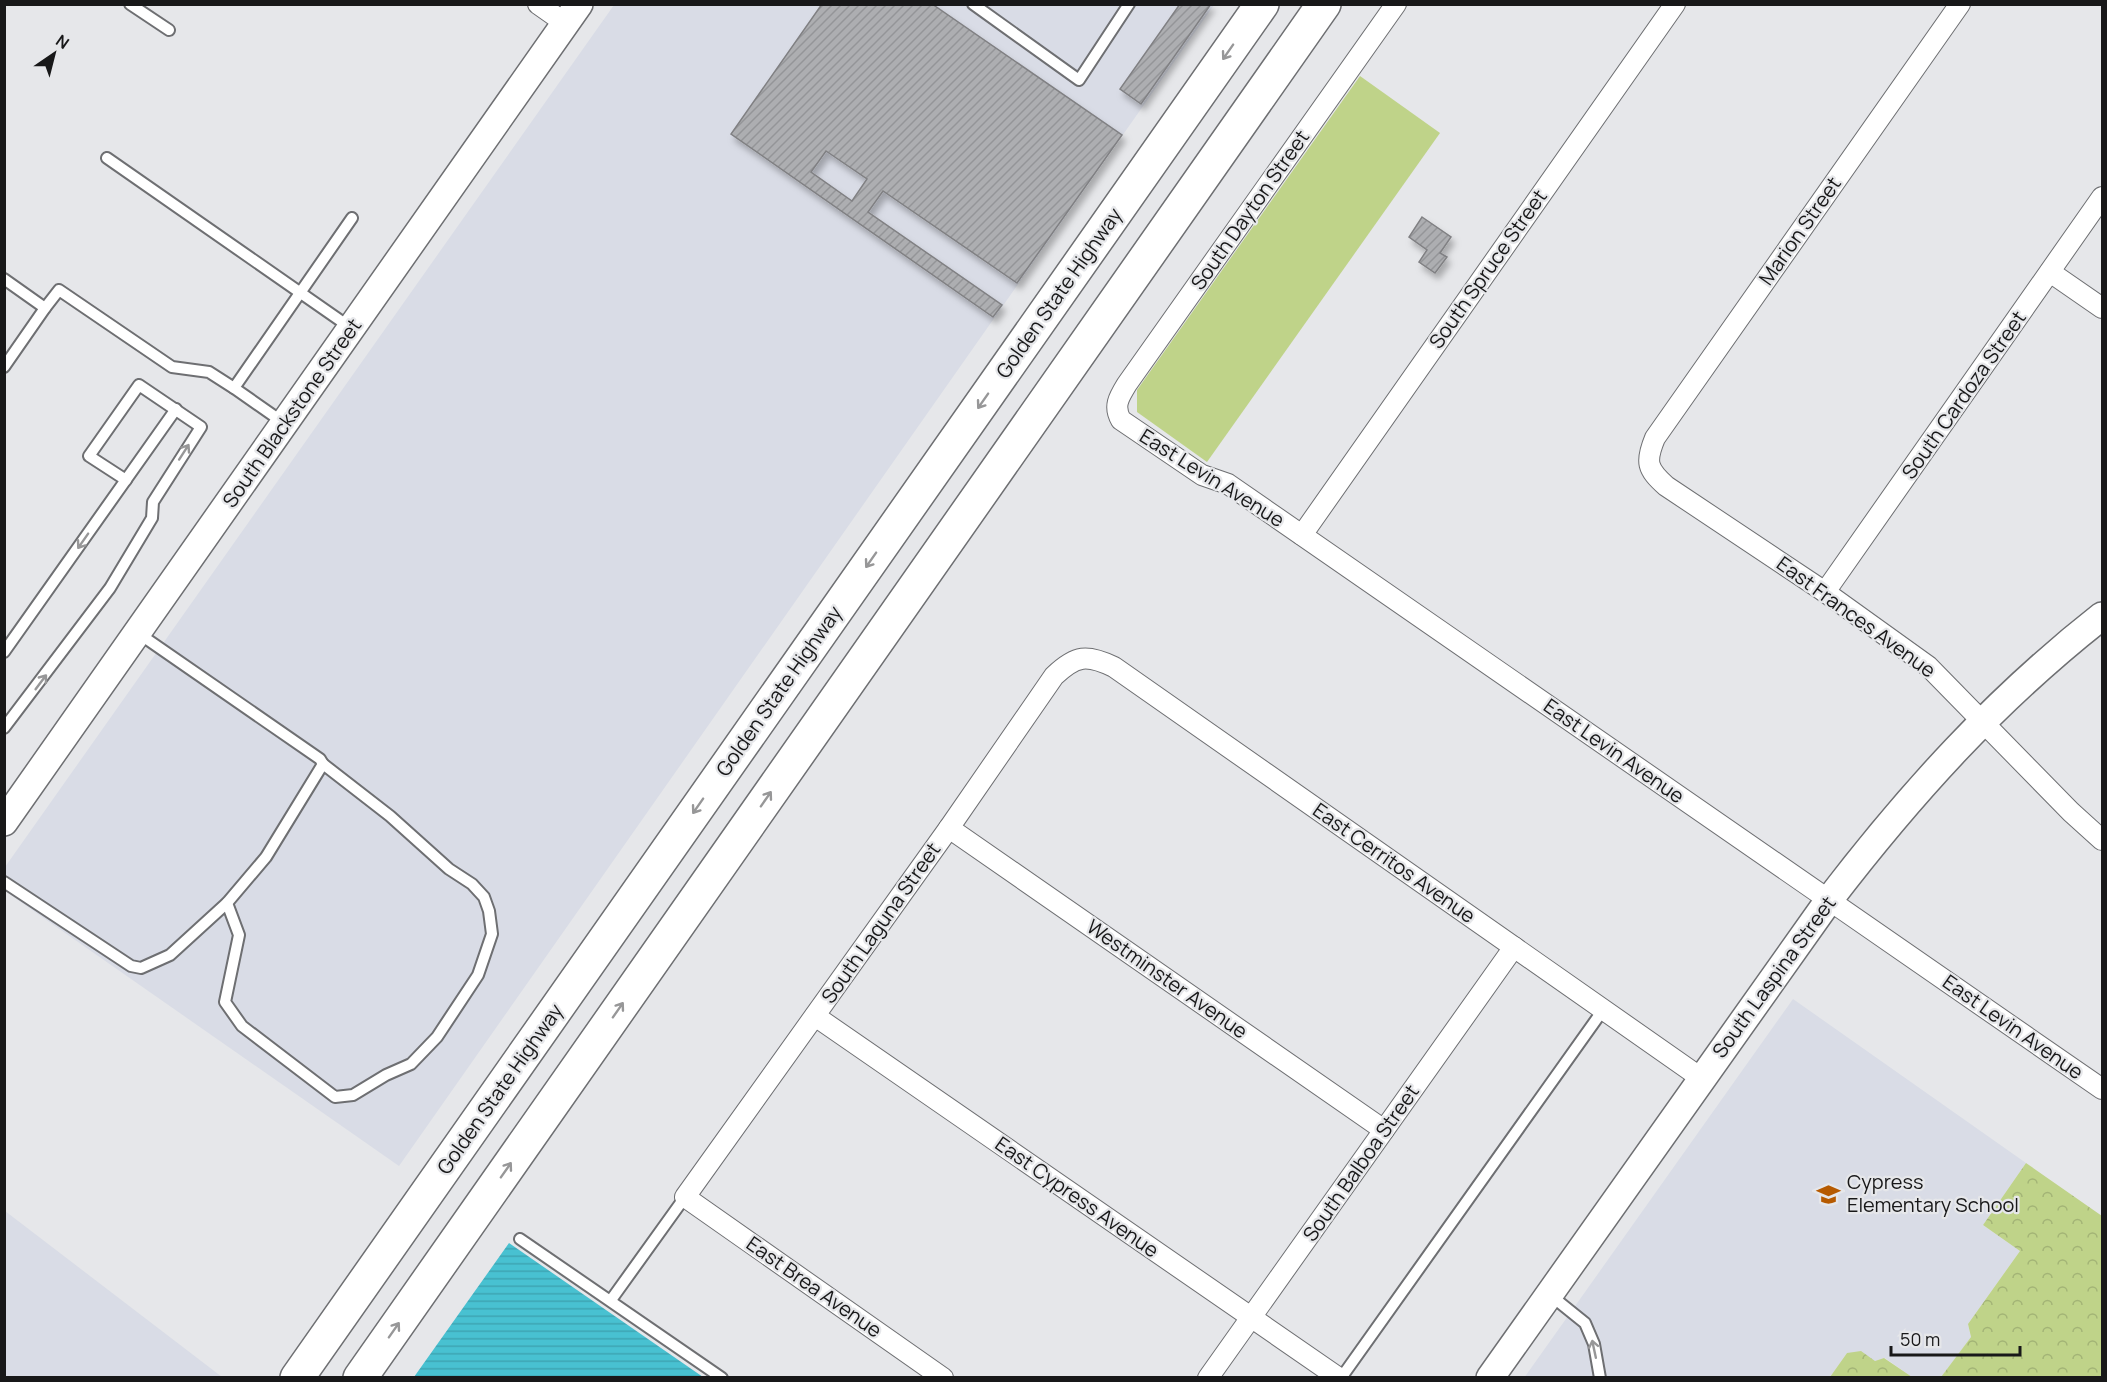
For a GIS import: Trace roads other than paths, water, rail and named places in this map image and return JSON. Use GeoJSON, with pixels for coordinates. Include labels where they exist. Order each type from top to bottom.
{"type":"FeatureCollection","features":[{"type":"Feature","properties":{"kind":"highway","name":"Golden State Highway"},"geometry":{"type":"LineString","coordinates":[[297,1377],[1262,4]]}},
{"type":"Feature","properties":{"kind":"highway"},"geometry":{"type":"LineString","coordinates":[[360,1377],[1324,4]]}},
{"type":"Feature","properties":{"kind":"street"},"geometry":{"type":"LineString","coordinates":[[538,4],[572,14]]}},
{"type":"Feature","properties":{"kind":"street","name":"South Dayton Street"},"geometry":{"type":"LineString","coordinates":[[1121,420],[1117,413],[1117,404],[1127,384],[1396,4]]}},
{"type":"Feature","properties":{"kind":"street","name":"South Spruce Street"},"geometry":{"type":"LineString","coordinates":[[1302,535],[1675,4]]}},
{"type":"Feature","properties":{"kind":"street","name":"Marion Street"},"geometry":{"type":"LineString","coordinates":[[1648,462],[1654,438],[1960,4]]}},
{"type":"Feature","properties":{"kind":"street","name":"South Blackstone Street"},"geometry":{"type":"LineString","coordinates":[[4,822],[572,14]]}},
{"type":"Feature","properties":{"kind":"street","name":"South Cardoza Street"},"geometry":{"type":"LineString","coordinates":[[1825,592],[2103,197]]}},
{"type":"Feature","properties":{"kind":"street"},"geometry":{"type":"LineString","coordinates":[[2050,272],[2103,308]]}},
{"type":"Feature","properties":{"kind":"street","name":"East Levin Avenue"},"geometry":{"type":"LineString","coordinates":[[1121,420],[1202,475],[1228,484],[2103,1089]]}},
{"type":"Feature","properties":{"kind":"street","name":"East Frances Avenue"},"geometry":{"type":"LineString","coordinates":[[1648,462],[1653,475],[1666,486],[1825,592],[1928,666],[2071,812],[2103,840]]}},
{"type":"Feature","properties":{"kind":"street","name":"South Laspina Street"},"geometry":{"type":"LineString","coordinates":[[1490,1377],[1828,900],[1906,802],[1982,721],[2064,646],[2103,616]]}},
{"type":"Feature","properties":{"kind":"street","name":"South Laguna Street"},"geometry":{"type":"LineString","coordinates":[[685,1197],[949,828],[1054,676],[1066,664],[1082,658]]}},
{"type":"Feature","properties":{"kind":"street","name":"East Cerritos Avenue"},"geometry":{"type":"LineString","coordinates":[[1082,658],[1096,659],[1114,667],[1701,1078]]}},
{"type":"Feature","properties":{"kind":"street","name":"Westminster Avenue"},"geometry":{"type":"LineString","coordinates":[[949,828],[1384,1130]]}},
{"type":"Feature","properties":{"kind":"street","name":"South Balboa Street"},"geometry":{"type":"LineString","coordinates":[[1208,1377],[1514,947]]}},
{"type":"Feature","properties":{"kind":"street","name":"East Cypress Avenue"},"geometry":{"type":"LineString","coordinates":[[815,1016],[1340,1377]]}},
{"type":"Feature","properties":{"kind":"street","name":"East Brea Avenue"},"geometry":{"type":"LineString","coordinates":[[685,1197],[943,1377]]}},
{"type":"Feature","properties":{"kind":"lane"},"geometry":{"type":"LineString","coordinates":[[130,4],[169,30]]}},
{"type":"Feature","properties":{"kind":"lane"},"geometry":{"type":"LineString","coordinates":[[973,4],[1079,80],[1129,4]]}},
{"type":"Feature","properties":{"kind":"lane"},"geometry":{"type":"LineString","coordinates":[[108,158],[351,329]]}},
{"type":"Feature","properties":{"kind":"lane"},"geometry":{"type":"LineString","coordinates":[[234,388],[352,218]]}},
{"type":"Feature","properties":{"kind":"lane"},"geometry":{"type":"LineString","coordinates":[[4,279],[45,308]]}},
{"type":"Feature","properties":{"kind":"lane"},"geometry":{"type":"LineString","coordinates":[[4,367],[59,290],[172,367],[209,372],[285,423]]}},
{"type":"Feature","properties":{"kind":"lane"},"geometry":{"type":"LineString","coordinates":[[4,728],[110,588],[152,518],[153,502],[201,427],[140,385],[89,456],[126,480]]}},
{"type":"Feature","properties":{"kind":"lane"},"geometry":{"type":"LineString","coordinates":[[4,652],[176,409]]}},
{"type":"Feature","properties":{"kind":"lane"},"geometry":{"type":"LineString","coordinates":[[138,633],[320,759],[323,764],[390,816],[449,869],[472,884],[484,897],[489,911],[492,934],[478,975],[437,1037],[411,1065],[386,1075],[353,1095],[335,1097],[242,1026],[225,1002],[239,935],[227,903]]}},
{"type":"Feature","properties":{"kind":"lane"},"geometry":{"type":"LineString","coordinates":[[4,882],[131,966],[141,968],[170,955],[227,903],[266,857],[323,764]]}},
{"type":"Feature","properties":{"kind":"lane"},"geometry":{"type":"LineString","coordinates":[[1340,1377],[1603,1010]]}},
{"type":"Feature","properties":{"kind":"lane"},"geometry":{"type":"LineString","coordinates":[[611,1300],[685,1197]]}},
{"type":"Feature","properties":{"kind":"lane"},"geometry":{"type":"LineString","coordinates":[[520,1239],[722,1377]]}},
{"type":"Feature","properties":{"kind":"lane"},"geometry":{"type":"LineString","coordinates":[[1549,1294],[1585,1323],[1594,1344],[1600,1377]]}},
{"type":"Feature","properties":{"kind":"water"},"geometry":{"type":"Polygon","coordinates":[[[509,1243],[703,1377],[414,1377],[509,1243]]]}},
{"type":"Feature","properties":{"kind":"place","name":"Cypress Elementary School"},"geometry":{"type":"Point","coordinates":[1829,1194]}}]}
